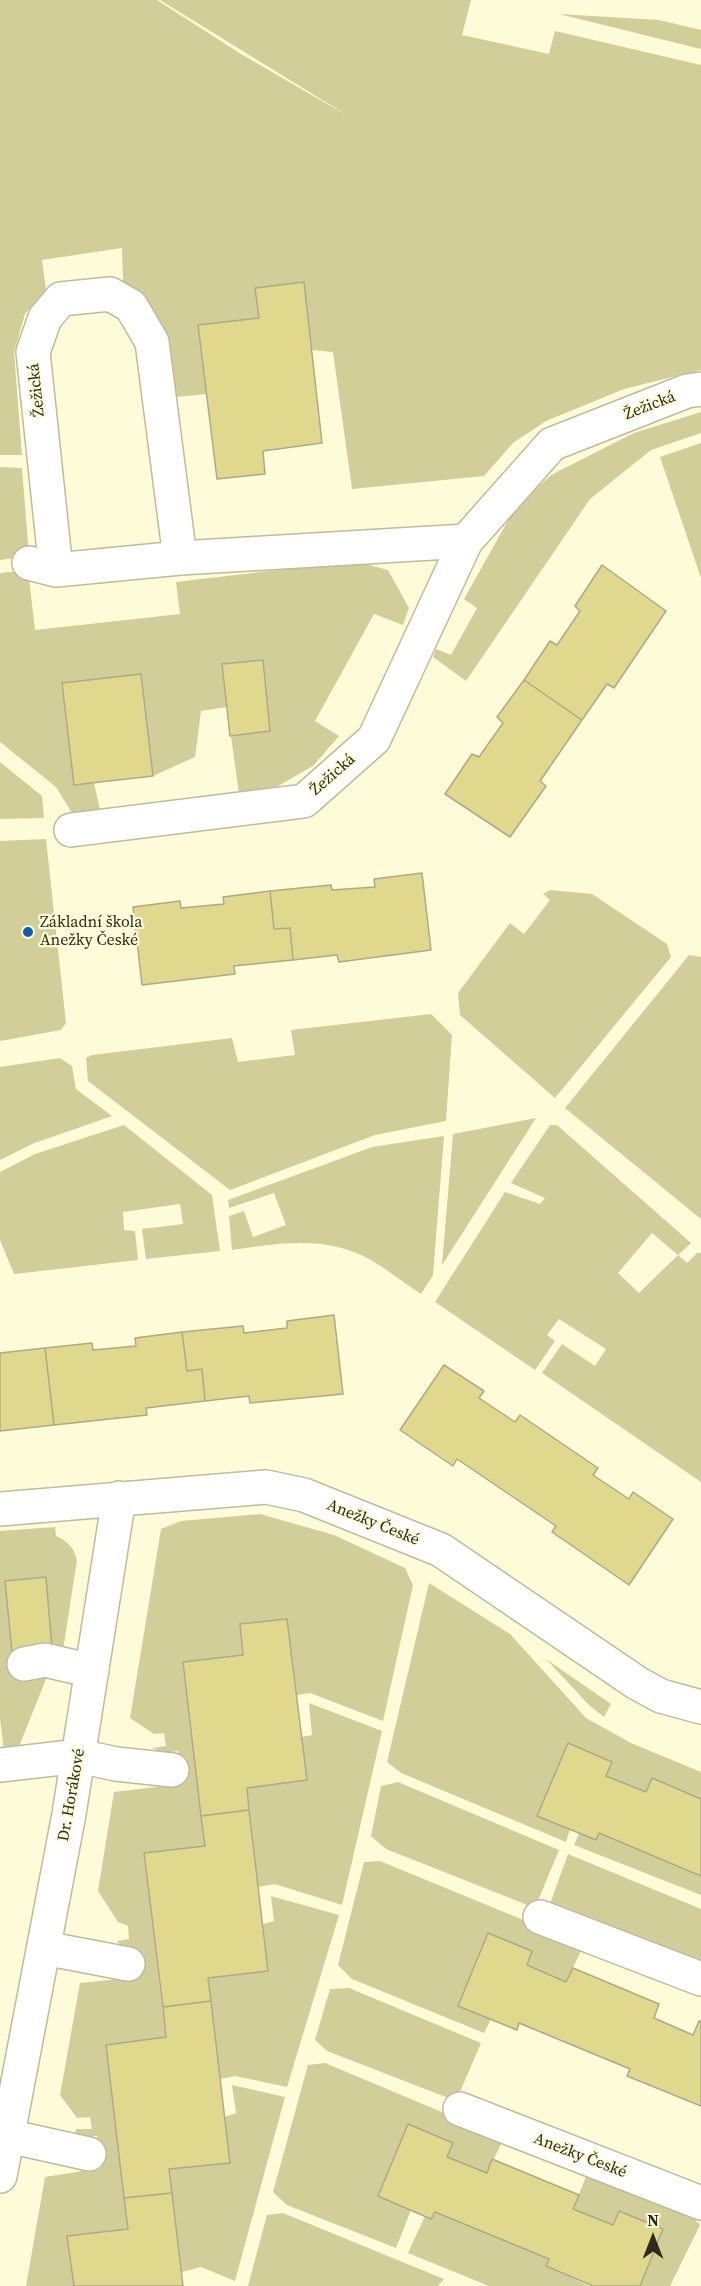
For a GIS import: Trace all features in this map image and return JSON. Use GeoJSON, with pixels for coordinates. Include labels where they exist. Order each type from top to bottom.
{"type":"FeatureCollection","features":[{"type":"Feature","properties":{"kind":"street","name":"Žežická"},"geometry":{"type":"LineString","coordinates":[[180,558],[152,342],[131,306],[110,294],[61,299],[45,318],[33,352],[43,567],[466,541]]}},
{"type":"Feature","properties":{"kind":"street","name":"Žežická"},"geometry":{"type":"LineString","coordinates":[[71,830],[304,801],[374,739],[466,541],[552,444],[687,391],[701,389]]}},
{"type":"Feature","properties":{"kind":"street","name":"Anežky České"},"geometry":{"type":"LineString","coordinates":[[0,1509],[266,1487],[304,1495],[441,1550],[637,1683],[661,1696],[701,1707]]}},
{"type":"Feature","properties":{"kind":"street","name":"Dr. Horákové"},"geometry":{"type":"LineString","coordinates":[[0,2176],[8,2136],[8,2091],[44,1948],[79,1756],[119,1498]]}},
{"type":"Feature","properties":{"kind":"street"},"geometry":{"type":"LineString","coordinates":[[24,1664],[45,1660],[92,1671]]}},
{"type":"Feature","properties":{"kind":"street"},"geometry":{"type":"LineString","coordinates":[[0,1765],[79,1756],[117,1764],[172,1770]]}},
{"type":"Feature","properties":{"kind":"street"},"geometry":{"type":"LineString","coordinates":[[540,1917],[701,1979]]}},
{"type":"Feature","properties":{"kind":"street"},"geometry":{"type":"LineString","coordinates":[[44,1948],[128,1964]]}},
{"type":"Feature","properties":{"kind":"street","name":"Anežky České"},"geometry":{"type":"LineString","coordinates":[[460,2109],[701,2203]]}},
{"type":"Feature","properties":{"kind":"street"},"geometry":{"type":"LineString","coordinates":[[8,2136],[89,2154]]}},
{"type":"Feature","properties":{"kind":"shaded area"},"geometry":{"type":"Polygon","coordinates":[[[0,0],[157,0],[241,54],[353,119],[160,0],[471,0],[462,35],[549,54],[555,31],[701,65],[701,370],[624,389],[546,421],[513,443],[484,476],[352,489],[333,352],[312,350],[303,282],[255,288],[259,318],[207,394],[176,397],[169,338],[143,294],[123,281],[122,248],[42,260],[46,290],[25,314],[14,352],[22,455],[0,455],[0,0]]]}},
{"type":"Feature","properties":{"kind":"shaded area"},"geometry":{"type":"Polygon","coordinates":[[[559,14],[659,20],[701,30],[701,49],[559,14]]]}},
{"type":"Feature","properties":{"kind":"shaded area"},"geometry":{"type":"Polygon","coordinates":[[[701,412],[701,433],[651,450],[590,499],[466,681],[433,657],[436,649],[451,655],[477,608],[464,599],[515,508],[551,475],[634,433],[701,412]]]}},
{"type":"Feature","properties":{"kind":"shaded area"},"geometry":{"type":"Polygon","coordinates":[[[701,443],[701,578],[660,457],[701,443]]]}},
{"type":"Feature","properties":{"kind":"shaded area"},"geometry":{"type":"Polygon","coordinates":[[[0,467],[22,468],[29,556],[0,560],[0,467]]]}},
{"type":"Feature","properties":{"kind":"shaded area"},"geometry":{"type":"Polygon","coordinates":[[[354,561],[388,570],[409,608],[403,625],[374,614],[315,721],[339,736],[313,766],[278,786],[239,794],[227,707],[201,711],[195,757],[153,776],[141,674],[62,683],[74,785],[94,783],[101,814],[75,818],[56,787],[0,742],[0,573],[28,570],[35,630],[180,614],[176,582],[354,561]]]}},
{"type":"Feature","properties":{"kind":"shaded area"},"geometry":{"type":"Polygon","coordinates":[[[0,762],[42,796],[44,818],[0,819],[0,762]]]}},
{"type":"Feature","properties":{"kind":"shaded area","name":"Základní škola Anežky České"},"geometry":{"type":"Polygon","coordinates":[[[46,839],[66,1023],[61,1030],[0,1041],[0,841],[46,839]]]}},
{"type":"Feature","properties":{"kind":"shaded area"},"geometry":{"type":"Polygon","coordinates":[[[550,890],[592,894],[667,944],[671,957],[555,1098],[460,1015],[458,993],[510,923],[524,934],[550,900],[543,894],[550,890]]]}},
{"type":"Feature","properties":{"kind":"shaded area"},"geometry":{"type":"Polygon","coordinates":[[[689,955],[701,957],[701,1219],[565,1108],[689,955]]]}},
{"type":"Feature","properties":{"kind":"shaded area"},"geometry":{"type":"Polygon","coordinates":[[[431,1014],[452,1035],[446,1121],[375,1135],[230,1190],[88,1081],[86,1058],[92,1055],[232,1038],[238,1062],[295,1055],[291,1030],[431,1014]]]}},
{"type":"Feature","properties":{"kind":"shaded area"},"geometry":{"type":"Polygon","coordinates":[[[60,1058],[72,1066],[76,1089],[112,1116],[32,1144],[0,1160],[0,1067],[60,1058]]]}},
{"type":"Feature","properties":{"kind":"shaded area"},"geometry":{"type":"Polygon","coordinates":[[[536,1118],[442,1265],[453,1134],[536,1118]]]}},
{"type":"Feature","properties":{"kind":"shaded area"},"geometry":{"type":"Polygon","coordinates":[[[124,1125],[212,1195],[220,1251],[146,1259],[142,1229],[183,1224],[180,1204],[123,1212],[124,1230],[135,1231],[138,1260],[14,1274],[0,1240],[0,1172],[35,1154],[124,1125]]]}},
{"type":"Feature","properties":{"kind":"shaded area"},"geometry":{"type":"Polygon","coordinates":[[[550,1125],[557,1125],[691,1243],[678,1255],[687,1263],[697,1253],[701,1253],[701,1482],[542,1373],[562,1344],[595,1366],[606,1349],[559,1319],[547,1335],[555,1341],[535,1370],[435,1302],[505,1192],[540,1204],[545,1198],[511,1183],[550,1125]],[[652,1233],[618,1273],[639,1293],[678,1255],[652,1233]]]}},
{"type":"Feature","properties":{"kind":"shaded area"},"geometry":{"type":"Polygon","coordinates":[[[444,1136],[433,1275],[421,1294],[371,1260],[337,1247],[285,1243],[232,1250],[229,1216],[244,1211],[253,1237],[286,1225],[274,1193],[229,1208],[228,1200],[372,1147],[444,1136]]]}},
{"type":"Feature","properties":{"kind":"shaded area"},"geometry":{"type":"Polygon","coordinates":[[[260,1514],[334,1535],[405,1568],[413,1585],[383,1721],[310,1693],[297,1695],[287,1619],[240,1625],[243,1655],[183,1662],[205,1846],[144,1854],[166,2037],[106,2045],[128,2229],[67,2236],[74,2286],[26,2286],[45,2177],[101,2168],[97,2136],[74,2138],[76,2129],[92,2129],[90,2117],[77,2118],[60,2095],[80,1983],[138,1977],[135,1950],[125,1951],[117,1941],[129,1939],[128,1926],[118,1922],[98,1891],[114,1792],[181,1784],[178,1751],[165,1753],[152,1748],[166,1746],[164,1733],[154,1734],[130,1718],[161,1529],[181,1521],[260,1514]]]}},
{"type":"Feature","properties":{"kind":"shaded area"},"geometry":{"type":"Polygon","coordinates":[[[55,1527],[56,1536],[70,1545],[77,1560],[63,1650],[52,1648],[46,1577],[5,1582],[14,1675],[48,1674],[20,1744],[13,1752],[4,1752],[0,1718],[0,1531],[55,1527]]]}},
{"type":"Feature","properties":{"kind":"shaded area"},"geometry":{"type":"Polygon","coordinates":[[[429,1583],[510,1634],[586,1718],[631,1743],[701,1772],[701,1799],[652,1779],[646,1792],[606,1776],[612,1762],[570,1829],[566,1842],[401,1773],[387,1762],[429,1583]]]}},
{"type":"Feature","properties":{"kind":"shaded area"},"geometry":{"type":"Polygon","coordinates":[[[546,1659],[611,1704],[604,1717],[590,1706],[546,1659]]]}},
{"type":"Feature","properties":{"kind":"shaded area"},"geometry":{"type":"Polygon","coordinates":[[[309,1703],[382,1731],[342,1905],[275,1884],[258,1887],[247,1788],[307,1780],[302,1737],[312,1735],[309,1703]]]}},
{"type":"Feature","properties":{"kind":"shaded area"},"geometry":{"type":"Polygon","coordinates":[[[398,1782],[559,1850],[535,1908],[386,1849],[371,1836],[381,1786],[398,1782]]]}},
{"type":"Feature","properties":{"kind":"shaded area"},"geometry":{"type":"Polygon","coordinates":[[[579,1833],[595,1840],[599,1833],[701,1876],[701,1895],[574,1845],[579,1833]]]}},
{"type":"Feature","properties":{"kind":"shaded area"},"geometry":{"type":"Polygon","coordinates":[[[568,1854],[701,1909],[701,1966],[547,1912],[568,1854]]]}},
{"type":"Feature","properties":{"kind":"shaded area"},"geometry":{"type":"Polygon","coordinates":[[[380,1861],[584,1945],[566,1982],[527,1965],[532,1951],[488,1933],[458,2005],[491,2019],[484,2033],[352,1979],[338,1965],[364,1862],[380,1861]]]}},
{"type":"Feature","properties":{"kind":"shaded area"},"geometry":{"type":"Polygon","coordinates":[[[271,1896],[339,1915],[287,2087],[235,2076],[220,2079],[208,1978],[268,1971],[263,1924],[274,1921],[271,1896]]]}},
{"type":"Feature","properties":{"kind":"shaded area"},"geometry":{"type":"Polygon","coordinates":[[[349,1988],[481,2043],[456,2101],[327,2051],[315,2040],[330,1989],[349,1988]]]}},
{"type":"Feature","properties":{"kind":"shaded area"},"geometry":{"type":"Polygon","coordinates":[[[325,2063],[504,2138],[487,2173],[447,2157],[452,2143],[408,2124],[378,2196],[411,2210],[396,2248],[287,2205],[273,2192],[308,2065],[325,2063]]]}},
{"type":"Feature","properties":{"kind":"shaded area"},"geometry":{"type":"Polygon","coordinates":[[[232,2085],[285,2097],[235,2281],[201,2267],[182,2272],[169,2169],[229,2163],[224,2117],[236,2113],[232,2085]]]}},
{"type":"Feature","properties":{"kind":"shaded area"},"geometry":{"type":"Polygon","coordinates":[[[589,2169],[682,2207],[700,2225],[670,2286],[640,2286],[663,2229],[619,2211],[613,2225],[573,2209],[589,2169]]]}},
{"type":"Feature","properties":{"kind":"shaded area"},"geometry":{"type":"Polygon","coordinates":[[[435,2212],[549,2259],[547,2266],[589,2286],[489,2286],[408,2253],[425,2216],[431,2219],[435,2212]]]}},
{"type":"Feature","properties":{"kind":"shaded area"},"geometry":{"type":"Polygon","coordinates":[[[283,2213],[444,2279],[438,2286],[248,2286],[267,2215],[283,2213]]]}},
{"type":"Feature","properties":{"kind":"building"},"geometry":{"type":"Polygon","coordinates":[[[304,282],[322,443],[263,451],[265,474],[217,479],[198,325],[259,318],[255,288],[304,282]]]}},
{"type":"Feature","properties":{"kind":"building"},"geometry":{"type":"Polygon","coordinates":[[[602,565],[666,611],[614,688],[607,684],[582,720],[524,680],[550,641],[557,645],[580,611],[575,606],[602,565]]]}},
{"type":"Feature","properties":{"kind":"building"},"geometry":{"type":"Polygon","coordinates":[[[263,660],[270,731],[230,736],[222,664],[263,660]]]}},
{"type":"Feature","properties":{"kind":"building"},"geometry":{"type":"Polygon","coordinates":[[[141,674],[153,776],[74,785],[62,683],[141,674]]]}},
{"type":"Feature","properties":{"kind":"building"},"geometry":{"type":"Polygon","coordinates":[[[524,680],[582,720],[540,781],[546,786],[510,837],[445,794],[472,754],[479,757],[503,723],[497,717],[524,680]]]}},
{"type":"Feature","properties":{"kind":"building"},"geometry":{"type":"Polygon","coordinates":[[[422,873],[431,950],[339,962],[337,955],[293,960],[290,928],[274,929],[270,891],[331,885],[332,890],[375,887],[374,879],[422,873]]]}},
{"type":"Feature","properties":{"kind":"building"},"geometry":{"type":"Polygon","coordinates":[[[270,891],[274,929],[290,928],[293,960],[234,966],[235,974],[142,985],[133,907],[180,901],[181,908],[224,904],[223,897],[270,891]]]}},
{"type":"Feature","properties":{"kind":"building"},"geometry":{"type":"Polygon","coordinates":[[[334,1315],[343,1394],[250,1403],[249,1396],[205,1401],[202,1369],[187,1371],[182,1332],[243,1326],[244,1333],[287,1328],[287,1321],[334,1315]]]}},
{"type":"Feature","properties":{"kind":"building"},"geometry":{"type":"Polygon","coordinates":[[[182,1332],[187,1371],[202,1369],[205,1401],[146,1408],[147,1415],[54,1425],[45,1348],[92,1343],[93,1350],[136,1346],[135,1338],[182,1332]]]}},
{"type":"Feature","properties":{"kind":"building"},"geometry":{"type":"Polygon","coordinates":[[[45,1348],[54,1425],[0,1431],[0,1353],[45,1348]]]}},
{"type":"Feature","properties":{"kind":"building"},"geometry":{"type":"Polygon","coordinates":[[[444,1365],[484,1391],[479,1398],[515,1422],[520,1415],[598,1468],[593,1475],[629,1499],[633,1492],[673,1519],[629,1585],[552,1532],[556,1526],[457,1459],[453,1466],[400,1430],[444,1365]]]}},
{"type":"Feature","properties":{"kind":"building"},"geometry":{"type":"Polygon","coordinates":[[[46,1577],[52,1648],[12,1652],[5,1581],[46,1577]]]}},
{"type":"Feature","properties":{"kind":"building"},"geometry":{"type":"Polygon","coordinates":[[[287,1619],[307,1780],[247,1788],[249,1810],[201,1816],[183,1662],[243,1655],[240,1624],[287,1619]]]}},
{"type":"Feature","properties":{"kind":"building"},"geometry":{"type":"Polygon","coordinates":[[[568,1743],[612,1762],[606,1776],[646,1792],[652,1778],[701,1799],[701,1876],[599,1833],[596,1840],[537,1816],[568,1743]]]}},
{"type":"Feature","properties":{"kind":"building"},"geometry":{"type":"Polygon","coordinates":[[[249,1810],[268,1971],[208,1978],[211,2001],[163,2007],[144,1853],[205,1846],[201,1816],[249,1810]]]}},
{"type":"Feature","properties":{"kind":"building"},"geometry":{"type":"Polygon","coordinates":[[[488,1933],[532,1951],[527,1965],[566,1982],[573,1968],[659,2004],[654,2018],[693,2035],[701,2021],[701,2106],[627,2076],[630,2069],[519,2023],[517,2030],[458,2006],[488,1933]]]}},
{"type":"Feature","properties":{"kind":"building"},"geometry":{"type":"Polygon","coordinates":[[[211,2001],[230,2163],[169,2169],[172,2193],[124,2198],[106,2045],[166,2037],[163,2007],[211,2001]]]}},
{"type":"Feature","properties":{"kind":"building"},"geometry":{"type":"Polygon","coordinates":[[[408,2124],[453,2143],[447,2157],[487,2173],[492,2159],[579,2195],[573,2209],[613,2225],[619,2211],[663,2229],[640,2286],[593,2286],[546,2266],[549,2259],[435,2212],[431,2219],[378,2196],[408,2124]]]}},
{"type":"Feature","properties":{"kind":"building"},"geometry":{"type":"Polygon","coordinates":[[[172,2193],[183,2286],[74,2286],[67,2236],[128,2229],[124,2198],[172,2193]]]}},
{"type":"Feature","properties":{"kind":"place","name":"Základní škola Anežky České"},"geometry":{"type":"Point","coordinates":[28,932]}}]}
